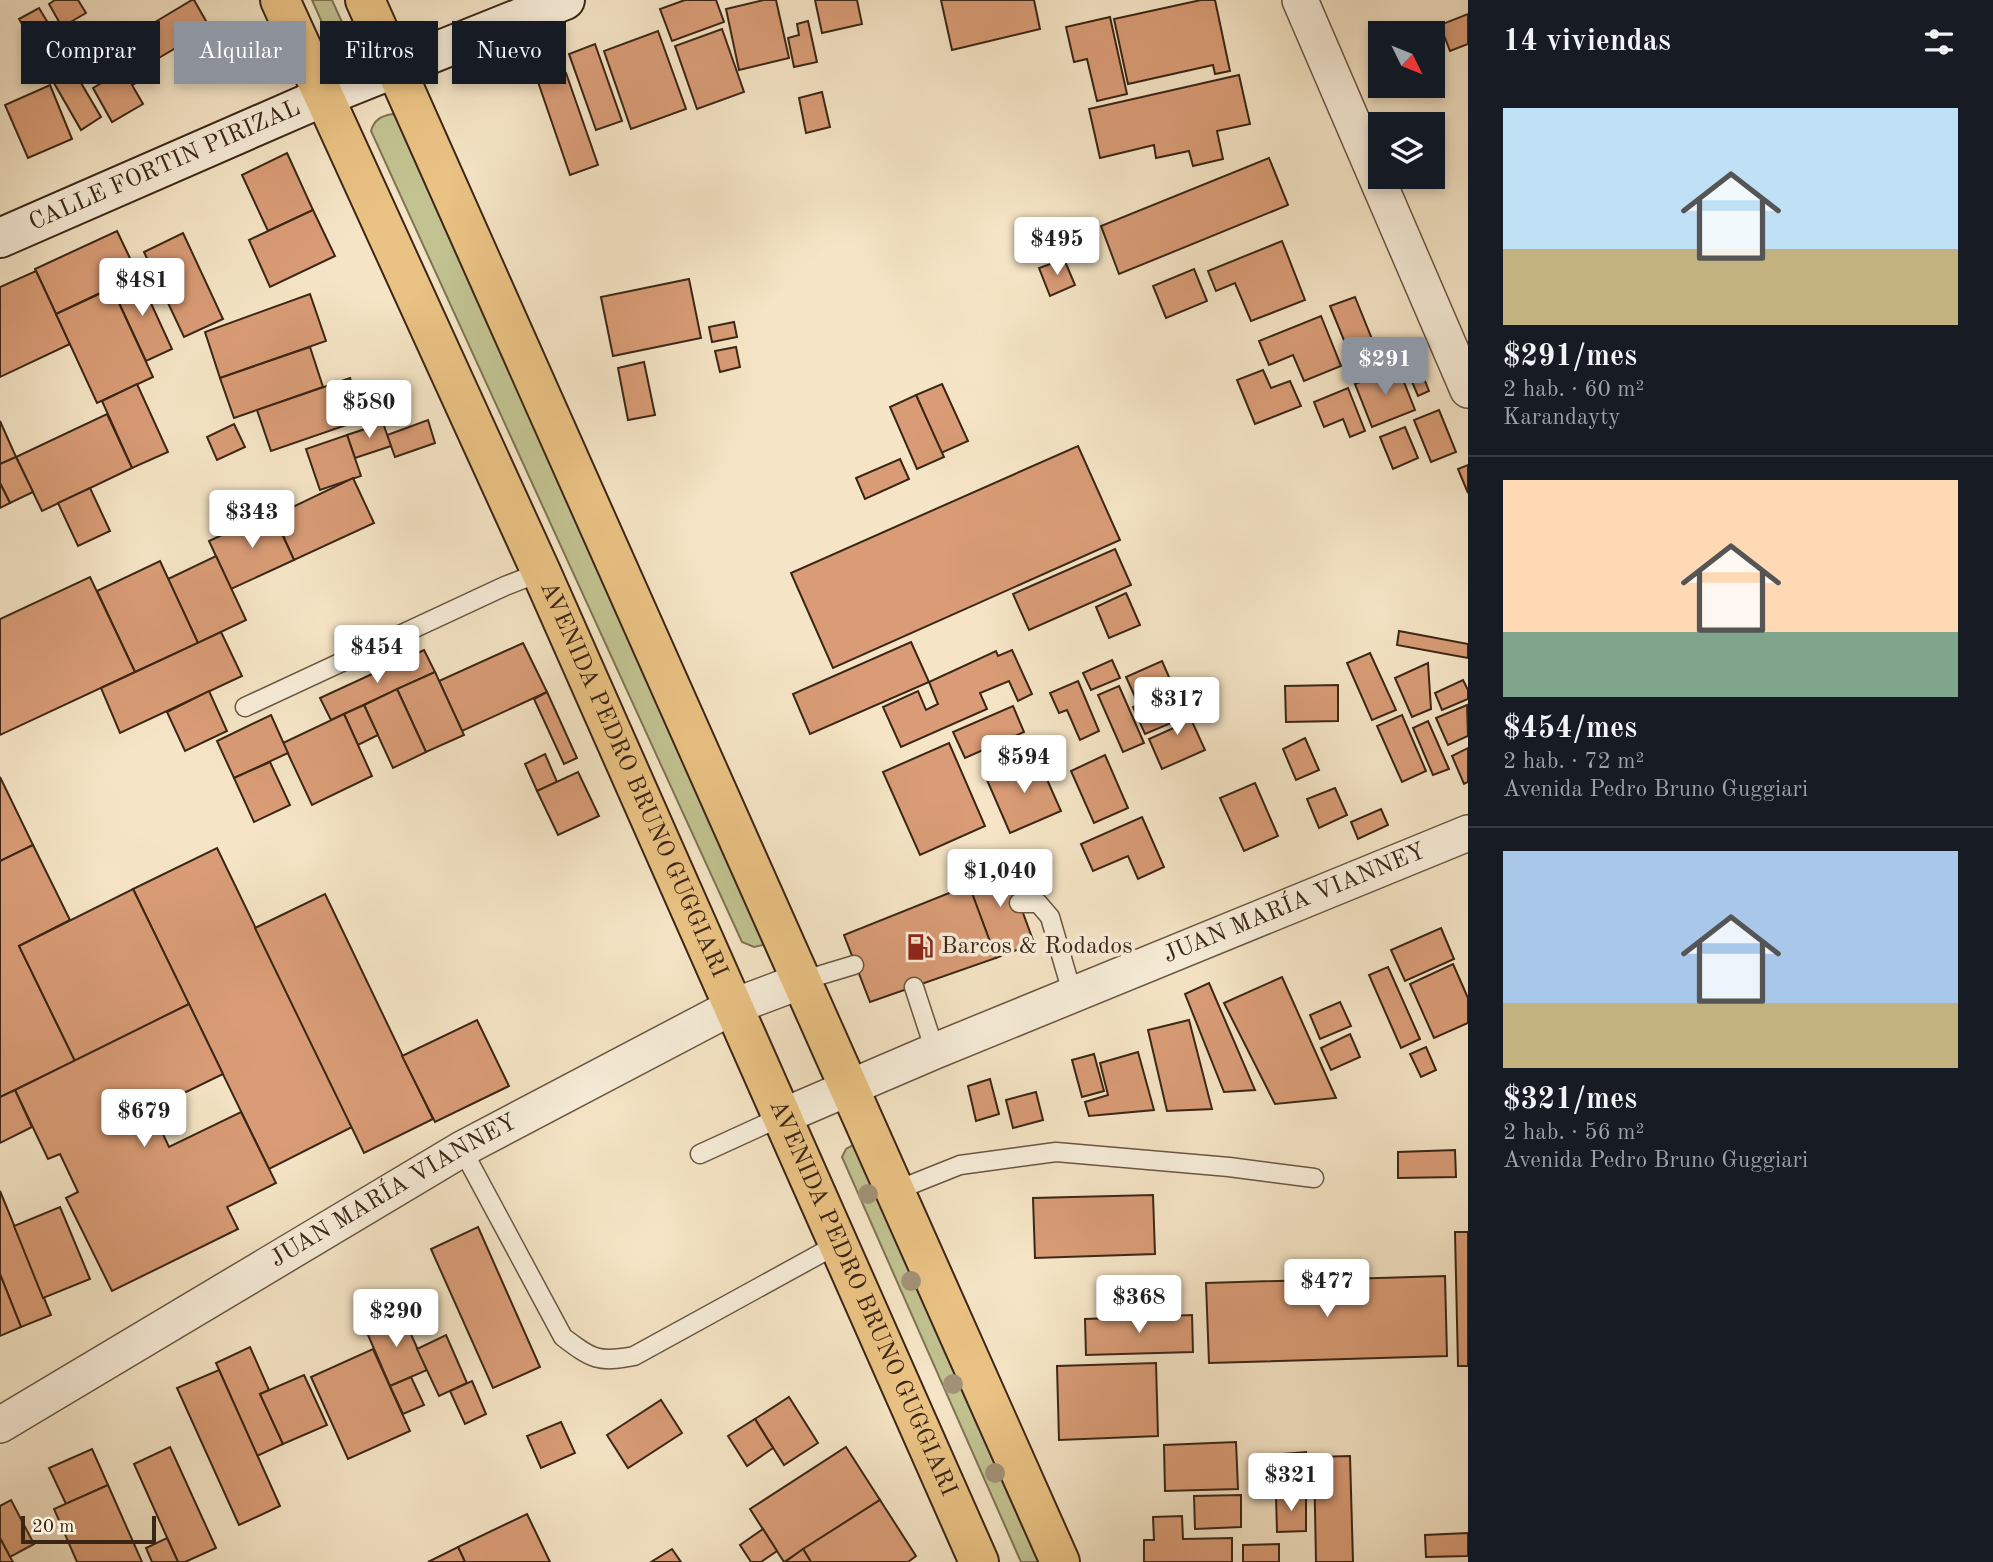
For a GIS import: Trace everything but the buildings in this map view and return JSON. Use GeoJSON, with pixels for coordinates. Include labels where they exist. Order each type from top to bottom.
{"type":"FeatureCollection","features":[{"type":"Feature","properties":{"kind":"main road","name":"AVENIDA PEDRO BRUNO GUGGIARI"},"geometry":{"type":"LineString","coordinates":[[280,0],[541,572],[979,1562]]}},
{"type":"Feature","properties":{"kind":"main road"},"geometry":{"type":"LineString","coordinates":[[365,0],[375,21]]}},
{"type":"Feature","properties":{"kind":"main road"},"geometry":{"type":"LineString","coordinates":[[403,84],[1060,1562]]}},
{"type":"Feature","properties":{"kind":"street","name":"CALLE FORTIN PIRIZAL"},"geometry":{"type":"LineString","coordinates":[[438,51],[565,0]]}},
{"type":"Feature","properties":{"kind":"street"},"geometry":{"type":"LineString","coordinates":[[1300,0],[1468,390]]}},
{"type":"Feature","properties":{"kind":"street","name":"CALLE FORTIN PIRIZAL"},"geometry":{"type":"LineString","coordinates":[[0,238],[356,84]]}},
{"type":"Feature","properties":{"kind":"street","name":"JUAN MARÍA VIANNEY"},"geometry":{"type":"LineString","coordinates":[[781,1117],[935,1051],[1468,833]]}},
{"type":"Feature","properties":{"kind":"street","name":"JUAN MARÍA VIANNEY"},"geometry":{"type":"LineString","coordinates":[[0,1425],[462,1149],[732,1007],[801,981]]}},
{"type":"Feature","properties":{"kind":"lane"},"geometry":{"type":"LineString","coordinates":[[245,708],[505,586],[541,572]]}},
{"type":"Feature","properties":{"kind":"lane"},"geometry":{"type":"LineString","coordinates":[[1019,903],[1038,903],[1050,917],[1073,996]]}},
{"type":"Feature","properties":{"kind":"lane"},"geometry":{"type":"LineString","coordinates":[[801,981],[854,965]]}},
{"type":"Feature","properties":{"kind":"lane"},"geometry":{"type":"LineString","coordinates":[[914,987],[935,1051]]}},
{"type":"Feature","properties":{"kind":"lane"},"geometry":{"type":"LineString","coordinates":[[700,1154],[781,1117]]}},
{"type":"Feature","properties":{"kind":"lane"},"geometry":{"type":"LineString","coordinates":[[462,1149],[563,1337],[585,1354],[610,1361],[634,1356],[838,1244]]}},
{"type":"Feature","properties":{"kind":"lane"},"geometry":{"type":"LineString","coordinates":[[895,1191],[960,1165],[1056,1152],[1229,1167],[1314,1178]]}},
{"type":"Feature","properties":{"kind":"green space"},"geometry":{"type":"Polygon","coordinates":[[[312,0],[332,0],[341,21],[321,21],[312,0]]]}},
{"type":"Feature","properties":{"kind":"green space"},"geometry":{"type":"Polygon","coordinates":[[[397,115],[767,944],[754,947],[742,942],[371,131],[378,119],[397,115]]]}},
{"type":"Feature","properties":{"kind":"green space"},"geometry":{"type":"Polygon","coordinates":[[[855,1144],[1049,1562],[1021,1562],[842,1157],[846,1149],[855,1144]]]}},
{"type":"Feature","properties":{"kind":"place","name":"Barcos & Rodados"},"geometry":{"type":"Point","coordinates":[920,947]}}]}
